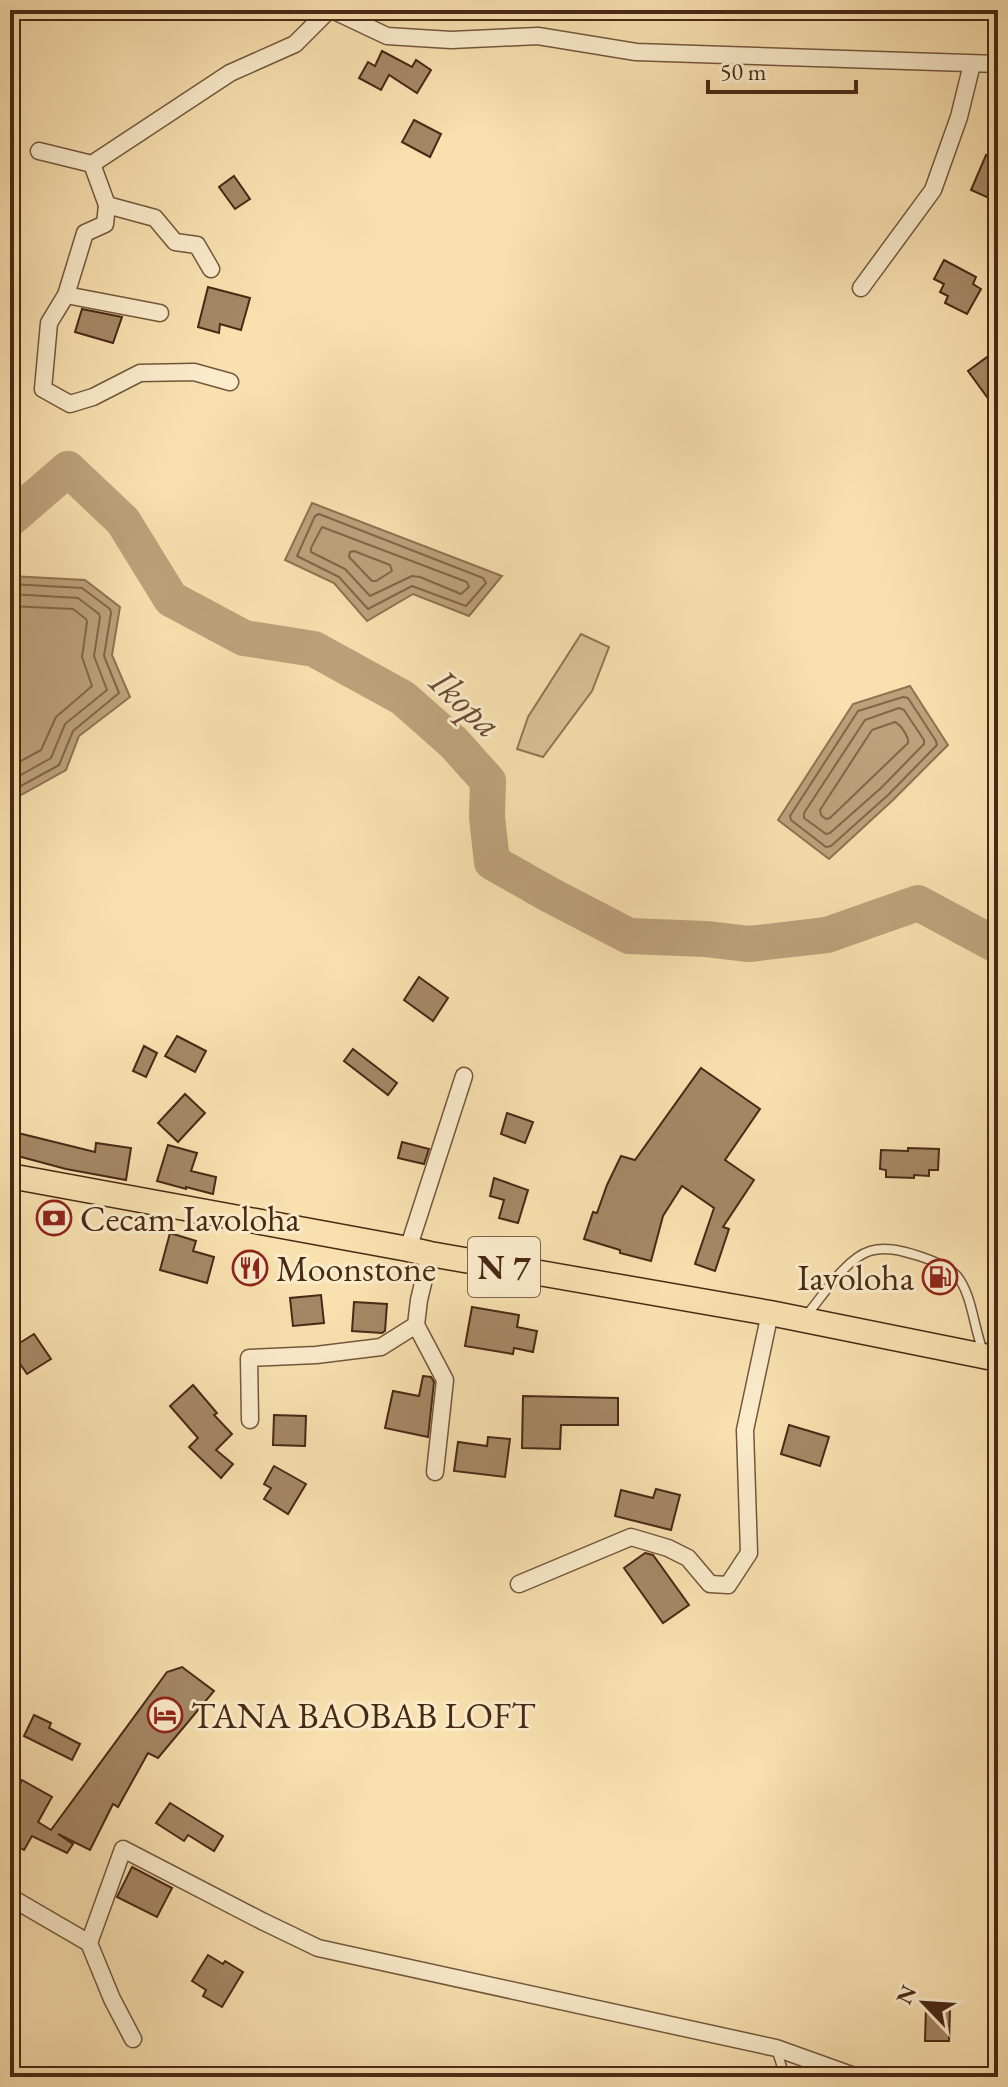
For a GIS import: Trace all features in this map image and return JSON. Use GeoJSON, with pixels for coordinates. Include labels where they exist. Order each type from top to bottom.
{"type":"FeatureCollection","features":[{"type":"Feature","properties":{"kind":"main road","name":"N 7"},"geometry":{"type":"LineString","coordinates":[[10,1176],[770,1313],[992,1358]]}},
{"type":"Feature","properties":{"kind":"street"},"geometry":{"type":"LineString","coordinates":[[39,151],[92,164],[230,73],[295,44],[330,10],[387,36],[451,40],[538,36],[636,52],[998,64]]}},
{"type":"Feature","properties":{"kind":"street"},"geometry":{"type":"LineString","coordinates":[[861,288],[933,190],[959,117],[972,64]]}},
{"type":"Feature","properties":{"kind":"street"},"geometry":{"type":"LineString","coordinates":[[92,164],[107,205],[105,224],[85,233],[66,295],[49,323],[43,389],[70,404],[93,397],[140,373],[194,372],[230,382]]}},
{"type":"Feature","properties":{"kind":"street"},"geometry":{"type":"LineString","coordinates":[[107,205],[155,218],[175,242],[197,245],[211,269]]}},
{"type":"Feature","properties":{"kind":"street"},"geometry":{"type":"LineString","coordinates":[[66,295],[160,313]]}},
{"type":"Feature","properties":{"kind":"street"},"geometry":{"type":"LineString","coordinates":[[435,1472],[445,1380],[416,1325],[419,1252],[464,1076]]}},
{"type":"Feature","properties":{"kind":"street"},"geometry":{"type":"LineString","coordinates":[[519,1584],[631,1537],[668,1548],[688,1558],[710,1584],[728,1585],[749,1553],[745,1430],[770,1313]]}},
{"type":"Feature","properties":{"kind":"street"},"geometry":{"type":"LineString","coordinates":[[250,1420],[249,1358],[316,1355],[381,1347],[416,1325]]}},
{"type":"Feature","properties":{"kind":"street"},"geometry":{"type":"LineString","coordinates":[[89,1943],[123,1849],[318,1948],[776,2048],[857,2077]]}},
{"type":"Feature","properties":{"kind":"street"},"geometry":{"type":"LineString","coordinates":[[10,1897],[89,1943],[112,1999],[133,2039]]}},
{"type":"Feature","properties":{"kind":"lane"},"geometry":{"type":"LineString","coordinates":[[803,1320],[841,1270],[869,1251],[897,1249],[930,1259],[956,1274],[966,1292],[977,1337],[992,1358]]}},
{"type":"Feature","properties":{"kind":"lane"},"geometry":{"type":"LineString","coordinates":[[776,2048],[785,2077]]}},
{"type":"Feature","properties":{"kind":"shaded area"},"geometry":{"type":"Polygon","coordinates":[[[581,634],[609,647],[592,691],[543,757],[517,749],[528,717],[581,634]]]}},
{"type":"Feature","properties":{"kind":"water"},"geometry":{"type":"Polygon","coordinates":[[[312,503],[502,576],[469,616],[413,594],[367,621],[334,583],[285,560],[312,503]]]}},
{"type":"Feature","properties":{"kind":"water"},"geometry":{"type":"Polygon","coordinates":[[[10,576],[85,580],[120,607],[112,655],[130,697],[79,736],[66,770],[10,801],[10,576]]]}},
{"type":"Feature","properties":{"kind":"water"},"geometry":{"type":"Polygon","coordinates":[[[910,686],[948,745],[829,859],[778,820],[853,704],[910,686]]]}},
{"type":"Feature","properties":{"kind":"building"},"geometry":{"type":"Polygon","coordinates":[[[382,51],[412,67],[416,60],[431,70],[417,93],[389,75],[381,90],[359,78],[368,62],[375,66],[382,51]]]}},
{"type":"Feature","properties":{"kind":"building"},"geometry":{"type":"Polygon","coordinates":[[[414,120],[441,134],[430,157],[402,142],[414,120]]]}},
{"type":"Feature","properties":{"kind":"building"},"geometry":{"type":"Polygon","coordinates":[[[986,155],[998,160],[998,202],[971,190],[986,155]]]}},
{"type":"Feature","properties":{"kind":"building"},"geometry":{"type":"Polygon","coordinates":[[[234,176],[250,199],[235,209],[219,187],[234,176]]]}},
{"type":"Feature","properties":{"kind":"building"},"geometry":{"type":"Polygon","coordinates":[[[944,260],[976,277],[973,284],[981,289],[967,314],[945,303],[948,296],[940,292],[944,284],[934,279],[944,260]]]}},
{"type":"Feature","properties":{"kind":"building"},"geometry":{"type":"Polygon","coordinates":[[[208,287],[250,298],[241,330],[220,324],[219,333],[198,327],[208,287]]]}},
{"type":"Feature","properties":{"kind":"building"},"geometry":{"type":"Polygon","coordinates":[[[82,309],[122,317],[113,343],[75,332],[82,309]]]}},
{"type":"Feature","properties":{"kind":"building"},"geometry":{"type":"Polygon","coordinates":[[[998,349],[998,412],[968,371],[998,349]]]}},
{"type":"Feature","properties":{"kind":"building"},"geometry":{"type":"Polygon","coordinates":[[[419,977],[448,998],[433,1021],[404,1000],[419,977]]]}},
{"type":"Feature","properties":{"kind":"building"},"geometry":{"type":"Polygon","coordinates":[[[177,1036],[206,1051],[195,1072],[165,1056],[177,1036]]]}},
{"type":"Feature","properties":{"kind":"building"},"geometry":{"type":"Polygon","coordinates":[[[144,1046],[157,1053],[146,1077],[133,1071],[144,1046]]]}},
{"type":"Feature","properties":{"kind":"building"},"geometry":{"type":"Polygon","coordinates":[[[353,1049],[397,1083],[388,1095],[344,1061],[353,1049]]]}},
{"type":"Feature","properties":{"kind":"building"},"geometry":{"type":"Polygon","coordinates":[[[701,1068],[760,1109],[725,1160],[754,1180],[723,1227],[729,1229],[715,1271],[695,1264],[714,1208],[682,1186],[663,1216],[651,1261],[584,1239],[593,1212],[597,1213],[621,1156],[635,1160],[701,1068]]]}},
{"type":"Feature","properties":{"kind":"building"},"geometry":{"type":"Polygon","coordinates":[[[185,1094],[205,1113],[178,1142],[158,1123],[185,1094]]]}},
{"type":"Feature","properties":{"kind":"building"},"geometry":{"type":"Polygon","coordinates":[[[507,1113],[533,1122],[525,1143],[501,1134],[507,1113]]]}},
{"type":"Feature","properties":{"kind":"building"},"geometry":{"type":"Polygon","coordinates":[[[10,1131],[95,1152],[96,1143],[131,1148],[126,1180],[10,1154],[10,1131]]]}},
{"type":"Feature","properties":{"kind":"building"},"geometry":{"type":"Polygon","coordinates":[[[402,1142],[429,1149],[424,1164],[398,1158],[402,1142]]]}},
{"type":"Feature","properties":{"kind":"building"},"geometry":{"type":"Polygon","coordinates":[[[168,1145],[197,1153],[191,1171],[216,1177],[213,1194],[157,1181],[168,1145]]]}},
{"type":"Feature","properties":{"kind":"building"},"geometry":{"type":"Polygon","coordinates":[[[908,1148],[939,1149],[938,1170],[929,1170],[929,1176],[886,1177],[886,1170],[880,1169],[881,1150],[908,1151],[908,1148]]]}},
{"type":"Feature","properties":{"kind":"building"},"geometry":{"type":"Polygon","coordinates":[[[494,1178],[528,1190],[518,1223],[499,1218],[504,1200],[490,1196],[494,1178]]]}},
{"type":"Feature","properties":{"kind":"building"},"geometry":{"type":"Polygon","coordinates":[[[170,1233],[196,1241],[193,1251],[214,1257],[207,1283],[160,1270],[170,1233]]]}},
{"type":"Feature","properties":{"kind":"building"},"geometry":{"type":"Polygon","coordinates":[[[321,1295],[324,1323],[293,1326],[290,1298],[321,1295]]]}},
{"type":"Feature","properties":{"kind":"building"},"geometry":{"type":"Polygon","coordinates":[[[354,1302],[387,1304],[385,1331],[352,1331],[354,1302]]]}},
{"type":"Feature","properties":{"kind":"building"},"geometry":{"type":"Polygon","coordinates":[[[472,1307],[519,1315],[517,1327],[537,1331],[533,1352],[514,1348],[513,1354],[465,1346],[472,1307]]]}},
{"type":"Feature","properties":{"kind":"building"},"geometry":{"type":"Polygon","coordinates":[[[34,1334],[51,1359],[27,1374],[10,1349],[34,1334]]]}},
{"type":"Feature","properties":{"kind":"building"},"geometry":{"type":"Polygon","coordinates":[[[423,1376],[431,1377],[434,1382],[428,1437],[385,1428],[393,1391],[419,1396],[423,1376]]]}},
{"type":"Feature","properties":{"kind":"building"},"geometry":{"type":"Polygon","coordinates":[[[193,1385],[232,1434],[216,1450],[233,1464],[221,1478],[189,1447],[198,1438],[170,1406],[193,1385]]]}},
{"type":"Feature","properties":{"kind":"building"},"geometry":{"type":"Polygon","coordinates":[[[523,1396],[618,1398],[618,1425],[561,1425],[560,1449],[522,1448],[523,1396]]]}},
{"type":"Feature","properties":{"kind":"building"},"geometry":{"type":"Polygon","coordinates":[[[274,1415],[306,1416],[305,1446],[273,1445],[274,1415]]]}},
{"type":"Feature","properties":{"kind":"building"},"geometry":{"type":"Polygon","coordinates":[[[789,1425],[829,1437],[820,1466],[781,1454],[789,1425]]]}},
{"type":"Feature","properties":{"kind":"building"},"geometry":{"type":"Polygon","coordinates":[[[488,1437],[510,1439],[505,1477],[454,1471],[458,1442],[487,1446],[488,1437]]]}},
{"type":"Feature","properties":{"kind":"building"},"geometry":{"type":"Polygon","coordinates":[[[274,1466],[306,1484],[288,1514],[264,1499],[271,1488],[264,1484],[274,1466]]]}},
{"type":"Feature","properties":{"kind":"building"},"geometry":{"type":"Polygon","coordinates":[[[656,1489],[680,1495],[671,1530],[615,1516],[621,1490],[653,1498],[656,1489]]]}},
{"type":"Feature","properties":{"kind":"building"},"geometry":{"type":"Polygon","coordinates":[[[645,1553],[653,1555],[689,1605],[663,1623],[624,1568],[645,1553]]]}},
{"type":"Feature","properties":{"kind":"building"},"geometry":{"type":"Polygon","coordinates":[[[182,1667],[214,1691],[158,1758],[148,1753],[118,1807],[113,1804],[90,1850],[58,1834],[73,1844],[67,1853],[32,1836],[24,1850],[10,1842],[16,1829],[10,1825],[10,1802],[22,1780],[52,1797],[38,1822],[51,1830],[167,1672],[182,1667]]]}},
{"type":"Feature","properties":{"kind":"building"},"geometry":{"type":"Polygon","coordinates":[[[34,1715],[51,1723],[49,1728],[80,1744],[72,1760],[24,1736],[34,1715]]]}},
{"type":"Feature","properties":{"kind":"building"},"geometry":{"type":"Polygon","coordinates":[[[170,1803],[223,1836],[214,1851],[188,1835],[184,1841],[156,1823],[170,1803]]]}},
{"type":"Feature","properties":{"kind":"building"},"geometry":{"type":"Polygon","coordinates":[[[132,1867],[172,1888],[157,1917],[117,1897],[132,1867]]]}},
{"type":"Feature","properties":{"kind":"building"},"geometry":{"type":"Polygon","coordinates":[[[208,1955],[243,1972],[222,2007],[203,1996],[206,1990],[192,1981],[208,1955]]]}},
{"type":"Feature","properties":{"kind":"building"},"geometry":{"type":"Polygon","coordinates":[[[926,2008],[950,2009],[949,2041],[925,2041],[926,2008]]]}},
{"type":"Feature","properties":{"kind":"waterway","name":"Ikopa"},"geometry":{"type":"LineString","coordinates":[[10,519],[68,469],[123,521],[171,599],[244,638],[314,649],[403,698],[454,743],[488,781],[487,817],[492,862],[629,936],[749,944],[827,935],[918,903],[998,946]]}},
{"type":"Feature","properties":{"kind":"place","name":"Cecam Iavoloha"},"geometry":{"type":"Point","coordinates":[54,1218]}},
{"type":"Feature","properties":{"kind":"place","name":"Moonstone"},"geometry":{"type":"Point","coordinates":[250,1268]}},
{"type":"Feature","properties":{"kind":"place","name":"Iavoloha"},"geometry":{"type":"Point","coordinates":[940,1277]}},
{"type":"Feature","properties":{"kind":"place","name":"TANA BAOBAB LOFT"},"geometry":{"type":"Point","coordinates":[165,1715]}}]}
